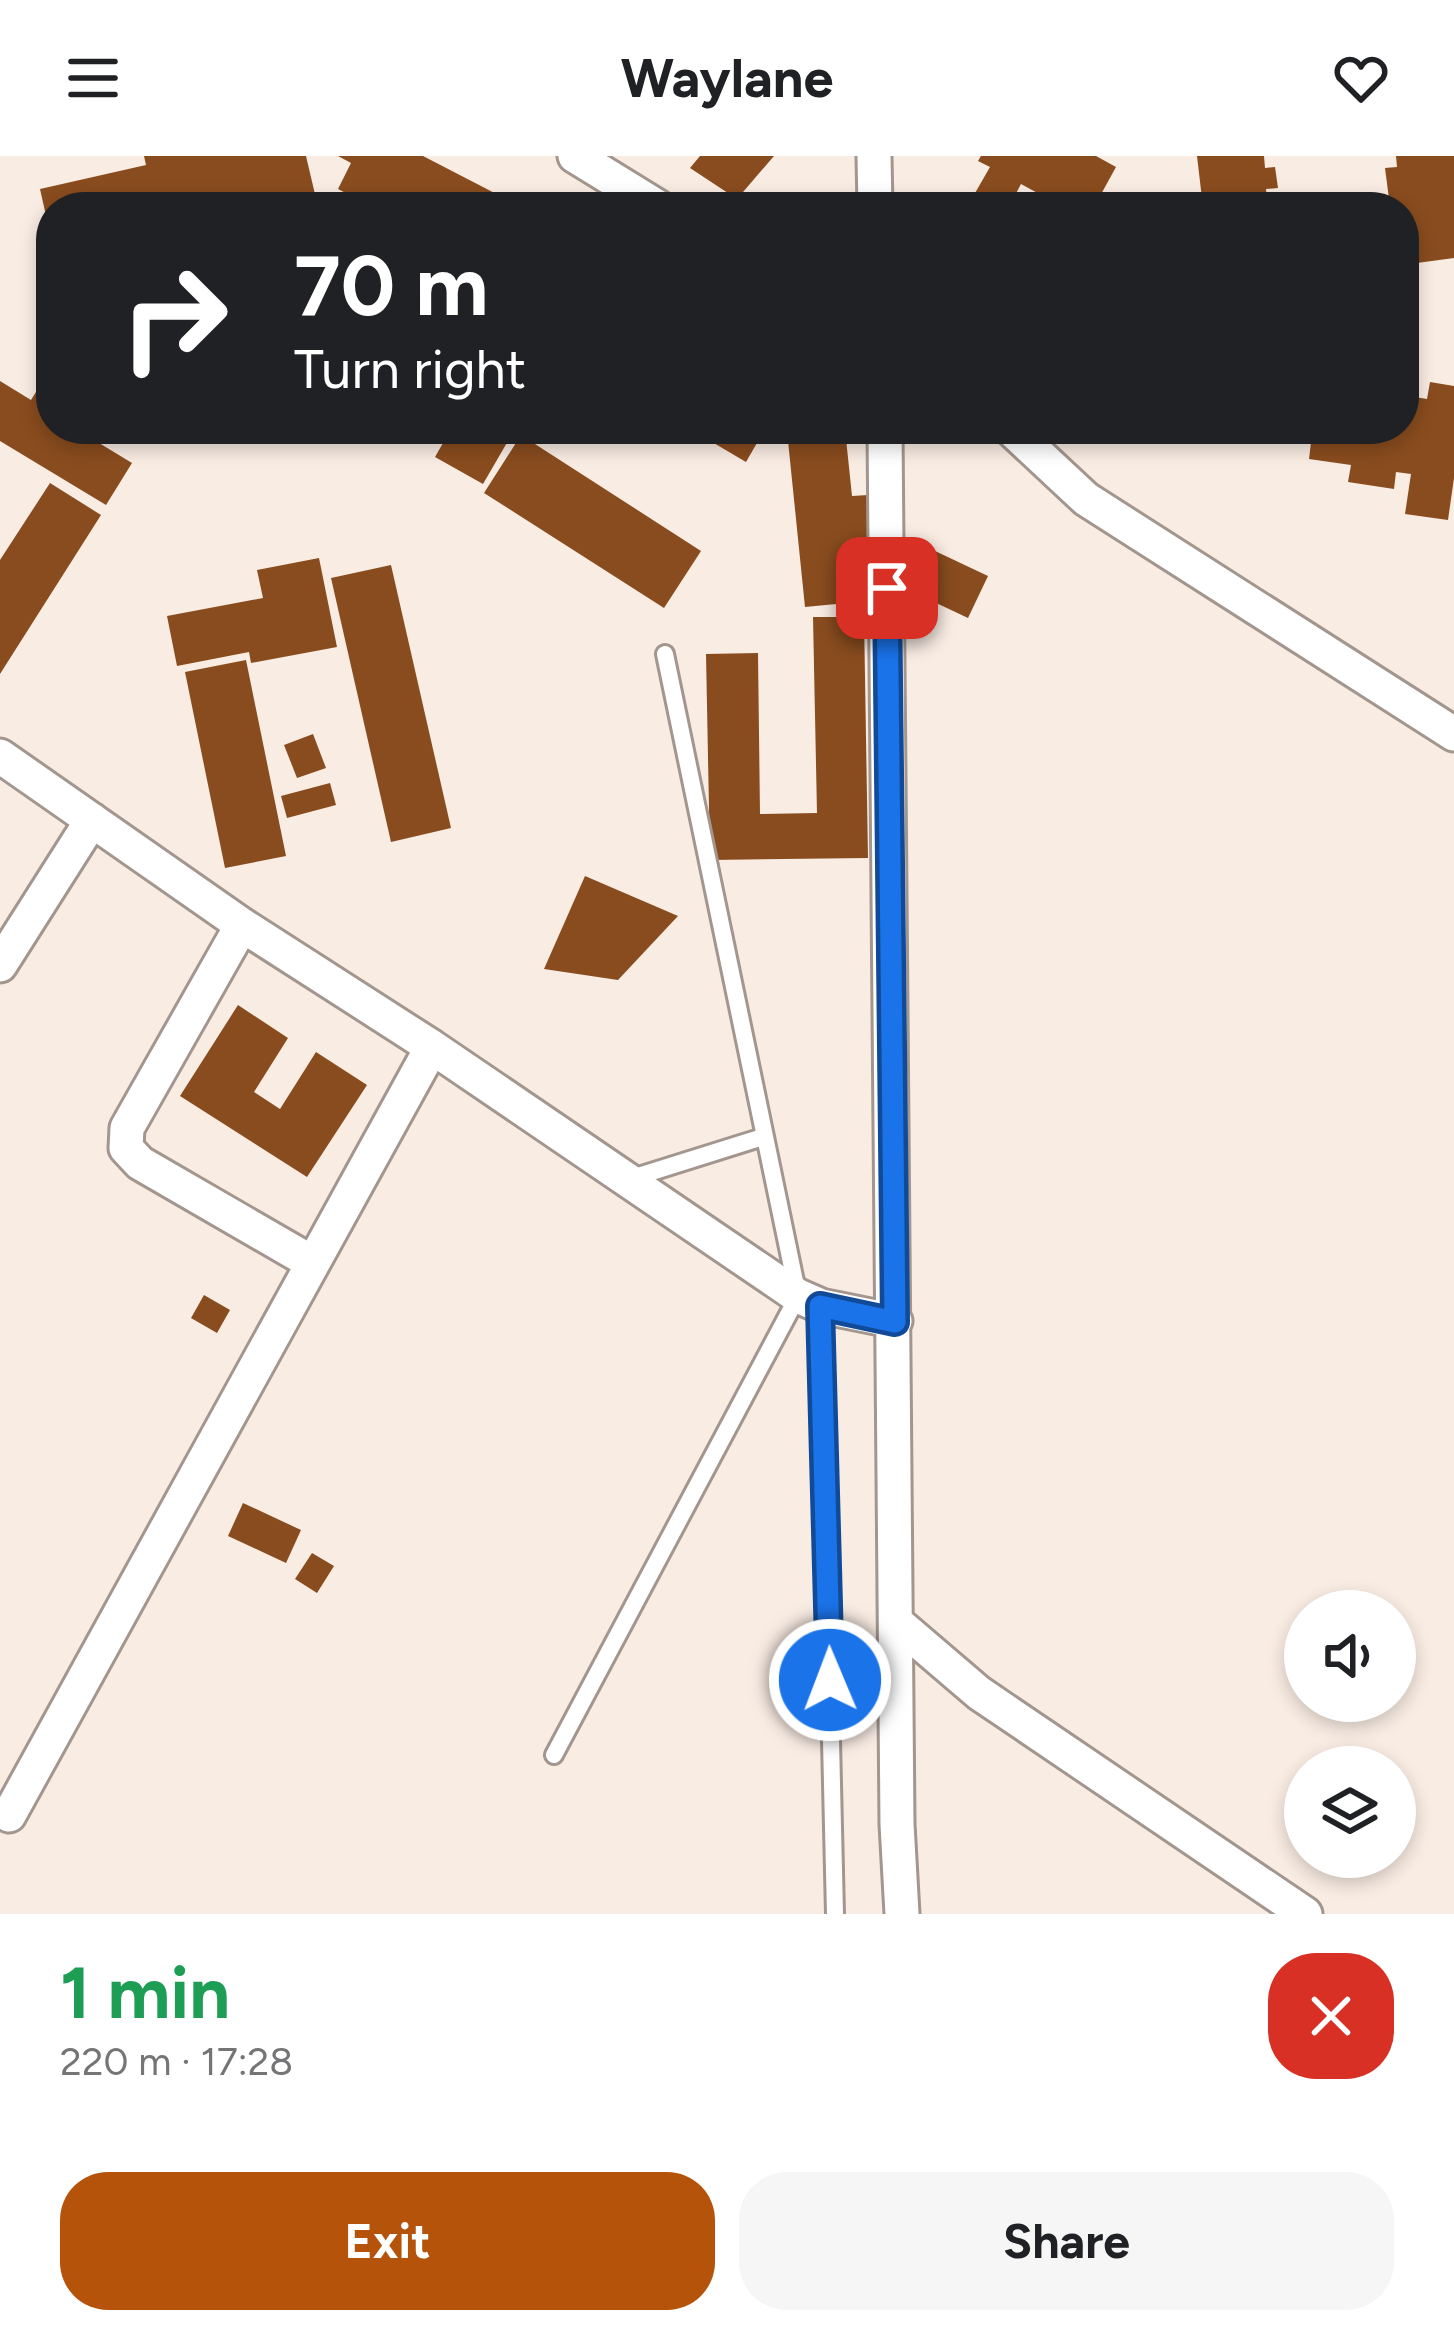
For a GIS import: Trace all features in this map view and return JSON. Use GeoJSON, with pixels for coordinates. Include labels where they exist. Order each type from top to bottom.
{"type":"FeatureCollection","features":[{"type":"Feature","properties":{"kind":"street"},"geometry":{"type":"LineString","coordinates":[[574,156],[633,192]]}},
{"type":"Feature","properties":{"kind":"street"},"geometry":{"type":"LineString","coordinates":[[874,156],[875,192]]}},
{"type":"Feature","properties":{"kind":"street"},"geometry":{"type":"LineString","coordinates":[[885,444],[902,1914]]}},
{"type":"Feature","properties":{"kind":"street"},"geometry":{"type":"LineString","coordinates":[[1027,444],[1086,500],[1454,734]]}},
{"type":"Feature","properties":{"kind":"street"},"geometry":{"type":"LineString","coordinates":[[0,756],[242,925],[809,1301],[895,1322]]}},
{"type":"Feature","properties":{"kind":"street"},"geometry":{"type":"LineString","coordinates":[[0,964],[92,820]]}},
{"type":"Feature","properties":{"kind":"street"},"geometry":{"type":"LineString","coordinates":[[242,925],[127,1128],[126,1148],[140,1163],[310,1262]]}},
{"type":"Feature","properties":{"kind":"street"},"geometry":{"type":"LineString","coordinates":[[9,1815],[432,1047]]}},
{"type":"Feature","properties":{"kind":"street"},"geometry":{"type":"LineString","coordinates":[[896,1622],[996,1705],[1305,1914]]}},
{"type":"Feature","properties":{"kind":"lane"},"geometry":{"type":"LineString","coordinates":[[665,654],[763,1137],[809,1301],[835,1914]]}},
{"type":"Feature","properties":{"kind":"lane"},"geometry":{"type":"LineString","coordinates":[[628,1179],[763,1137]]}},
{"type":"Feature","properties":{"kind":"lane"},"geometry":{"type":"LineString","coordinates":[[554,1755],[809,1301]]}},
{"type":"Feature","properties":{"kind":"building"},"geometry":{"type":"Polygon","coordinates":[[[144,156],[306,156],[314,192],[41,192],[146,165],[144,156]]]}},
{"type":"Feature","properties":{"kind":"building"},"geometry":{"type":"Polygon","coordinates":[[[338,156],[423,156],[493,192],[344,192],[338,189],[351,163],[338,156]]]}},
{"type":"Feature","properties":{"kind":"building"},"geometry":{"type":"Polygon","coordinates":[[[700,156],[774,156],[743,192],[726,192],[690,168],[700,156]]]}},
{"type":"Feature","properties":{"kind":"building"},"geometry":{"type":"Polygon","coordinates":[[[981,156],[1096,156],[1116,167],[1102,192],[1036,192],[1021,184],[1017,192],[976,192],[990,167],[978,161],[981,156]]]}},
{"type":"Feature","properties":{"kind":"building"},"geometry":{"type":"Polygon","coordinates":[[[1197,156],[1264,156],[1265,168],[1275,167],[1278,188],[1266,192],[1201,192],[1197,156]]]}},
{"type":"Feature","properties":{"kind":"building"},"geometry":{"type":"Polygon","coordinates":[[[1396,156],[1454,156],[1454,258],[1419,263],[1419,192],[1388,192],[1385,168],[1397,167],[1396,156]]]}},
{"type":"Feature","properties":{"kind":"building"},"geometry":{"type":"Polygon","coordinates":[[[0,381],[31,400],[36,392],[36,444],[101,444],[132,463],[106,505],[0,441],[0,381]]]}},
{"type":"Feature","properties":{"kind":"building"},"geometry":{"type":"Polygon","coordinates":[[[1430,382],[1454,386],[1454,478],[1448,520],[1405,514],[1411,474],[1396,472],[1394,489],[1348,482],[1351,465],[1309,459],[1311,444],[1419,444],[1419,398],[1427,399],[1430,382]]]}},
{"type":"Feature","properties":{"kind":"building"},"geometry":{"type":"Polygon","coordinates":[[[442,444],[506,444],[483,484],[435,457],[442,444]]]}},
{"type":"Feature","properties":{"kind":"building"},"geometry":{"type":"Polygon","coordinates":[[[515,444],[535,444],[701,551],[664,608],[484,493],[515,444]]]}},
{"type":"Feature","properties":{"kind":"building"},"geometry":{"type":"Polygon","coordinates":[[[715,444],[756,444],[746,462],[715,444]]]}},
{"type":"Feature","properties":{"kind":"building"},"geometry":{"type":"Polygon","coordinates":[[[788,444],[847,444],[852,496],[868,495],[878,600],[805,607],[788,444]]]}},
{"type":"Feature","properties":{"kind":"building"},"geometry":{"type":"Polygon","coordinates":[[[50,483],[101,515],[0,674],[0,560],[50,483]]]}},
{"type":"Feature","properties":{"kind":"building"},"geometry":{"type":"Polygon","coordinates":[[[935,551],[988,576],[968,618],[915,593],[935,551]]]}},
{"type":"Feature","properties":{"kind":"building"},"geometry":{"type":"Polygon","coordinates":[[[319,558],[337,647],[251,663],[249,652],[177,666],[167,616],[263,598],[257,570],[319,558]]]}},
{"type":"Feature","properties":{"kind":"building"},"geometry":{"type":"Polygon","coordinates":[[[391,565],[451,828],[391,842],[331,578],[391,565]]]}},
{"type":"Feature","properties":{"kind":"building"},"geometry":{"type":"Polygon","coordinates":[[[813,617],[864,617],[868,858],[710,860],[706,654],[758,653],[760,814],[817,813],[813,617]]]}},
{"type":"Feature","properties":{"kind":"building"},"geometry":{"type":"Polygon","coordinates":[[[246,660],[286,856],[225,868],[185,672],[246,660]]]}},
{"type":"Feature","properties":{"kind":"building"},"geometry":{"type":"Polygon","coordinates":[[[313,734],[326,768],[297,778],[284,745],[313,734]]]}},
{"type":"Feature","properties":{"kind":"building"},"geometry":{"type":"Polygon","coordinates":[[[330,783],[336,805],[287,818],[281,796],[330,783]]]}},
{"type":"Feature","properties":{"kind":"building"},"geometry":{"type":"Polygon","coordinates":[[[585,876],[678,916],[618,980],[544,969],[585,876]]]}},
{"type":"Feature","properties":{"kind":"building"},"geometry":{"type":"Polygon","coordinates":[[[238,1005],[288,1038],[254,1092],[280,1109],[316,1052],[367,1085],[307,1177],[180,1096],[238,1005]]]}},
{"type":"Feature","properties":{"kind":"building"},"geometry":{"type":"Polygon","coordinates":[[[204,1295],[230,1310],[217,1333],[191,1318],[204,1295]]]}},
{"type":"Feature","properties":{"kind":"building"},"geometry":{"type":"Polygon","coordinates":[[[243,1503],[301,1530],[286,1563],[228,1536],[243,1503]]]}},
{"type":"Feature","properties":{"kind":"building"},"geometry":{"type":"Polygon","coordinates":[[[312,1553],[334,1566],[317,1593],[295,1579],[312,1553]]]}},
{"type":"Feature","properties":{"kind":"route"},"geometry":{"type":"LineString","coordinates":[[830,1680],[820,1306],[895,1322],[887,588]]}}]}
